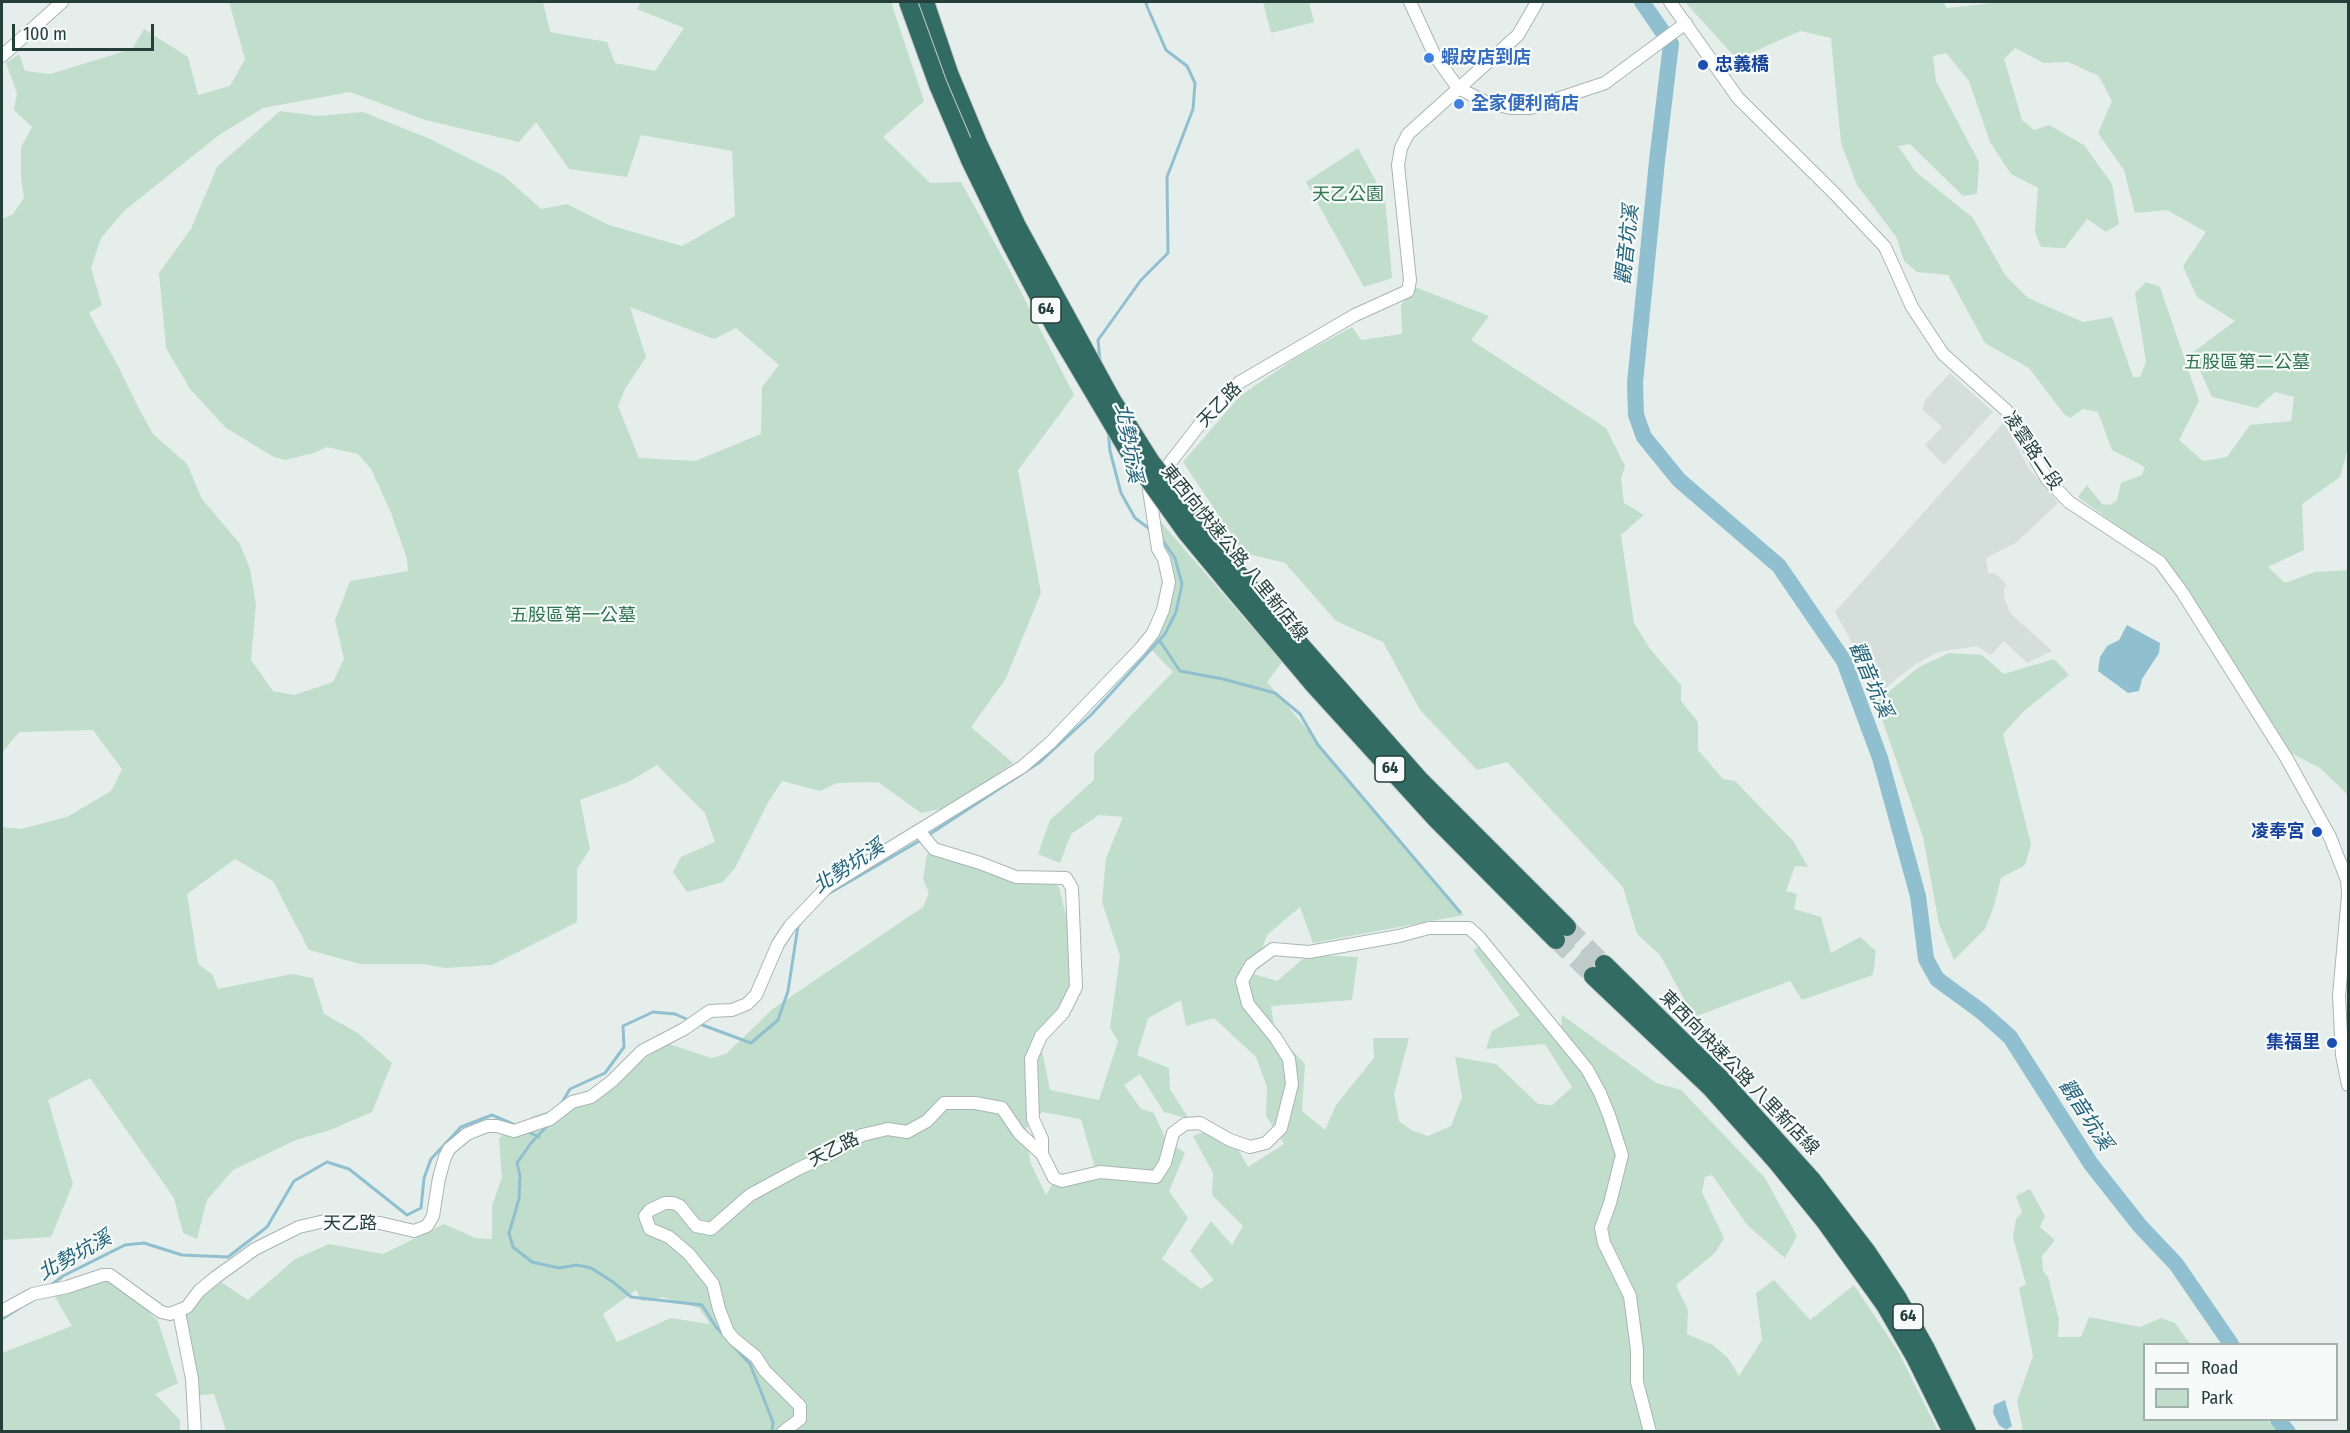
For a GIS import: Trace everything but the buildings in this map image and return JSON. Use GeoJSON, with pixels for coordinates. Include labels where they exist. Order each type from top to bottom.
{"type":"FeatureCollection","features":[{"type":"Feature","properties":{"kind":"highway","name":"東西向快速公路 八里新店線"},"geometry":{"type":"LineString","coordinates":[[908,2],[938,85],[970,160],[1055,327],[1129,452],[1186,532],[1240,586]]}},
{"type":"Feature","properties":{"kind":"highway","name":"東西向快速公路 八里新店線"},"geometry":{"type":"LineString","coordinates":[[926,2],[949,73],[978,143],[1017,226],[1066,321],[1151,462],[1314,685],[1428,811],[1562,934]]}},
{"type":"Feature","properties":{"kind":"highway","name":"東西向快速公路 八里新店線"},"geometry":{"type":"LineString","coordinates":[[1599,970],[1685,1053],[1781,1156],[1897,1297],[1967,1431]]}},
{"type":"Feature","properties":{"kind":"highway","name":"東西向快速公路 八里新店線"},"geometry":{"type":"LineString","coordinates":[[1830,1215],[1915,1357],[1952,1431]]}},
{"type":"Feature","properties":{"kind":"street"},"geometry":{"type":"LineString","coordinates":[[2,56],[62,2]]}},
{"type":"Feature","properties":{"kind":"street"},"geometry":{"type":"LineString","coordinates":[[1410,2],[1435,56],[1458,88],[1488,103],[1511,108],[1530,108],[1605,83],[1682,26]]}},
{"type":"Feature","properties":{"kind":"street","name":"天乙路"},"geometry":{"type":"LineString","coordinates":[[179,1312],[216,1277],[255,1249],[299,1227],[329,1220],[380,1223],[414,1231],[427,1226],[434,1216],[441,1167],[449,1149],[467,1134],[487,1126],[497,1126],[514,1131],[550,1119],[572,1102],[591,1097],[612,1081],[642,1051],[684,1029],[710,1011],[732,1010],[747,1004],[756,995],[778,944],[811,902],[839,879],[921,832],[1022,767],[1036,755],[1140,650],[1153,633],[1164,610],[1169,582],[1164,559],[1158,549],[1149,490],[1200,424],[1230,390],[1257,371],[1334,327],[1408,291],[1410,280],[1398,165],[1401,147],[1408,134],[1518,35],[1537,2]]}},
{"type":"Feature","properties":{"kind":"street","name":"凌雲路二段"},"geometry":{"type":"LineString","coordinates":[[1670,2],[1682,26],[1738,98],[1885,247],[1912,307],[1943,354],[2007,411],[2047,479],[2069,502],[2160,562],[2182,592],[2287,759],[2331,837],[2347,880],[2349,894],[2339,996],[2342,1054],[2349,1085]]}},
{"type":"Feature","properties":{"kind":"street"},"geometry":{"type":"LineString","coordinates":[[921,832],[934,849],[1016,877],[1066,878],[1072,888],[1076,987],[1063,1013],[1041,1036],[1031,1059],[1033,1119],[1042,1139],[1042,1154],[1054,1178],[1062,1181],[1100,1172],[1156,1177],[1165,1163],[1173,1133],[1185,1124],[1200,1123],[1230,1140],[1250,1147],[1266,1143],[1281,1128],[1292,1084],[1289,1059],[1275,1037],[1248,1004],[1242,981],[1251,965],[1273,949],[1309,952],[1399,936],[1429,928],[1469,928],[1479,937],[1587,1069],[1609,1115],[1622,1155],[1610,1203],[1600,1228],[1604,1243],[1630,1296],[1637,1350],[1637,1382],[1650,1431]]}},
{"type":"Feature","properties":{"kind":"street","name":"天乙路"},"geometry":{"type":"LineString","coordinates":[[783,1431],[800,1419],[800,1406],[793,1396],[765,1371],[756,1357],[734,1340],[728,1332],[719,1309],[713,1284],[688,1254],[669,1237],[650,1229],[645,1216],[650,1210],[665,1203],[673,1203],[680,1206],[696,1226],[711,1229],[750,1196],[798,1169],[862,1135],[888,1129],[907,1132],[927,1121],[944,1103],[975,1103],[1002,1108],[1019,1133],[1042,1154]]}},
{"type":"Feature","properties":{"kind":"street"},"geometry":{"type":"LineString","coordinates":[[2,1311],[33,1294],[110,1275],[161,1312],[170,1314],[179,1312],[192,1379],[195,1431]]}},
{"type":"Feature","properties":{"kind":"shaded area"},"geometry":{"type":"Polygon","coordinates":[[[1950,373],[1993,412],[1944,465],[1925,445],[1942,427],[1922,409],[1926,399],[1950,373]]]}},
{"type":"Feature","properties":{"kind":"shaded area"},"geometry":{"type":"Polygon","coordinates":[[[2004,422],[2028,467],[2058,503],[2017,542],[1986,558],[1988,573],[1995,573],[2007,585],[2004,589],[2004,597],[2010,613],[2052,651],[2027,663],[2004,641],[1991,655],[1977,646],[1938,652],[1897,678],[1875,699],[1861,659],[1835,612],[2004,422]]]}},
{"type":"Feature","properties":{"kind":"green space","name":"五股區第一公墓"},"geometry":{"type":"Polygon","coordinates":[[[229,2],[543,2],[550,32],[607,42],[615,63],[655,71],[684,28],[637,9],[641,2],[891,2],[924,101],[883,137],[930,183],[961,182],[1074,395],[1018,470],[1041,593],[1005,680],[971,727],[1013,763],[950,807],[921,813],[878,782],[837,783],[820,791],[782,781],[769,801],[735,868],[723,882],[687,892],[673,872],[681,857],[715,842],[705,813],[657,765],[630,781],[580,800],[590,849],[577,869],[577,922],[492,965],[446,968],[423,964],[360,964],[309,950],[273,881],[235,859],[187,894],[198,964],[212,974],[218,989],[292,974],[313,978],[324,1014],[358,1033],[392,1063],[372,1112],[330,1130],[296,1140],[233,1170],[207,1200],[197,1239],[183,1233],[174,1198],[90,1078],[48,1100],[73,1184],[51,1237],[2,1240],[2,827],[21,829],[67,817],[111,791],[122,769],[93,730],[19,732],[2,753],[2,217],[13,214],[24,198],[21,179],[21,147],[32,127],[14,110],[17,93],[6,63],[19,54],[25,71],[50,74],[132,49],[144,29],[188,57],[198,95],[230,86],[245,59],[229,2]],[[350,92],[263,108],[219,135],[124,211],[101,238],[91,268],[102,305],[89,313],[138,407],[153,434],[187,464],[202,499],[240,544],[250,569],[256,604],[251,660],[273,691],[294,695],[333,682],[344,659],[335,620],[350,581],[408,571],[407,559],[390,510],[371,469],[358,454],[327,447],[314,453],[285,460],[274,457],[226,428],[190,389],[166,348],[159,273],[191,229],[217,167],[280,111],[318,116],[363,112],[430,139],[504,176],[541,209],[567,204],[609,225],[682,246],[735,216],[732,151],[641,135],[627,177],[569,169],[536,122],[519,142],[425,120],[350,92]],[[630,307],[646,357],[625,389],[618,406],[639,458],[695,461],[761,434],[762,387],[779,365],[736,328],[714,339],[630,307]]]}},
{"type":"Feature","properties":{"kind":"green space"},"geometry":{"type":"Polygon","coordinates":[[[1263,2],[1309,2],[1314,22],[1271,33],[1263,2]]]}},
{"type":"Feature","properties":{"kind":"green space","name":"五股區第二公墓"},"geometry":{"type":"Polygon","coordinates":[[[1685,2],[1943,2],[1947,8],[1994,2],[2348,2],[2348,448],[2340,477],[2302,504],[2304,550],[2268,567],[2285,583],[2315,572],[2348,570],[2348,795],[2320,768],[2289,752],[2170,565],[2078,497],[2087,485],[2102,504],[2110,505],[2117,500],[2121,483],[2142,475],[2145,467],[2112,450],[2098,412],[2083,409],[2070,418],[2064,414],[2029,368],[1985,343],[1948,275],[1917,272],[1904,261],[1897,238],[1857,185],[1841,143],[1831,38],[1800,31],[1749,54],[1733,55],[1685,2]],[[2015,48],[2004,59],[2022,120],[2034,130],[2049,125],[2084,145],[2112,184],[2119,224],[2106,232],[2087,219],[2065,248],[2041,247],[2035,232],[2038,188],[2011,174],[1990,142],[1969,81],[1946,53],[1933,56],[1936,81],[1979,162],[1977,194],[1963,196],[1910,144],[1898,146],[1916,172],[1973,218],[2005,275],[2028,298],[2083,322],[2112,317],[2133,377],[2140,377],[2146,362],[2135,293],[2146,282],[2160,287],[2199,401],[2179,440],[2203,461],[2227,457],[2250,425],[2291,421],[2294,397],[2275,392],[2257,408],[2212,397],[2192,353],[2235,321],[2197,297],[2183,266],[2206,232],[2167,210],[2135,213],[2124,170],[2098,133],[2112,101],[2099,76],[2068,62],[2044,63],[2015,48]]]}},
{"type":"Feature","properties":{"kind":"green space","name":"天乙公園"},"geometry":{"type":"Polygon","coordinates":[[[1358,148],[1385,198],[1392,278],[1364,287],[1306,182],[1358,148]]]}},
{"type":"Feature","properties":{"kind":"green space"},"geometry":{"type":"Polygon","coordinates":[[[1415,287],[1489,316],[1471,340],[1606,428],[1625,466],[1621,479],[1624,503],[1644,515],[1621,535],[1634,623],[1650,649],[1681,685],[1681,701],[1698,722],[1698,750],[1723,779],[1735,781],[1794,842],[1808,867],[1795,866],[1786,891],[1797,894],[1794,909],[1821,917],[1831,953],[1860,937],[1876,951],[1873,975],[1802,1000],[1790,981],[1694,1017],[1660,955],[1637,934],[1623,887],[1507,762],[1477,770],[1420,710],[1383,642],[1336,621],[1285,563],[1244,553],[1183,462],[1240,396],[1297,357],[1352,327],[1361,340],[1402,334],[1401,305],[1415,287]]]}},
{"type":"Feature","properties":{"kind":"green space"},"geometry":{"type":"Polygon","coordinates":[[[1160,521],[1282,662],[1267,682],[1464,915],[1313,943],[1300,907],[1267,935],[1253,974],[1277,981],[1308,955],[1358,957],[1352,1000],[1271,1006],[1275,1033],[1305,1064],[1302,1111],[1325,1130],[1336,1105],[1374,1058],[1373,1038],[1409,1038],[1394,1094],[1399,1121],[1411,1130],[1428,1136],[1451,1126],[1462,1097],[1455,1057],[1496,1064],[1538,1104],[1552,1105],[1572,1087],[1545,1044],[1486,1049],[1492,1031],[1520,1015],[1473,950],[1483,944],[1560,1044],[1562,1015],[1656,1083],[1681,1090],[1765,1178],[1797,1236],[1785,1258],[1748,1226],[1712,1175],[1705,1177],[1702,1192],[1724,1238],[1715,1253],[1676,1285],[1688,1310],[1687,1334],[1713,1345],[1728,1358],[1739,1376],[1762,1340],[1756,1293],[1774,1280],[1810,1320],[1854,1285],[1898,1351],[1938,1431],[226,1431],[214,1394],[190,1396],[176,1319],[218,1280],[248,1300],[295,1259],[329,1244],[383,1254],[444,1224],[475,1238],[492,1239],[492,1206],[502,1177],[499,1138],[533,1116],[590,1098],[666,1043],[711,1058],[726,1054],[774,1008],[923,907],[929,893],[923,879],[927,854],[952,856],[993,873],[1041,872],[1059,887],[1076,958],[1069,998],[1040,1040],[1050,1090],[1099,1100],[1118,1041],[1110,1028],[1120,956],[1102,902],[1106,858],[1123,817],[1099,815],[1071,834],[1060,863],[1038,854],[1050,820],[1094,780],[1094,754],[1173,672],[1148,646],[1171,594],[1153,543],[1160,521]],[[1181,1000],[1148,1018],[1137,1055],[1169,1068],[1170,1089],[1189,1119],[1164,1112],[1140,1074],[1124,1085],[1141,1109],[1154,1113],[1165,1138],[1185,1153],[1169,1191],[1188,1218],[1162,1259],[1201,1289],[1214,1280],[1190,1251],[1211,1221],[1232,1245],[1243,1226],[1212,1195],[1213,1173],[1193,1136],[1217,1127],[1230,1134],[1248,1167],[1284,1144],[1266,1116],[1267,1087],[1256,1057],[1214,1018],[1186,1026],[1181,1000]],[[1042,1112],[1024,1131],[1031,1164],[1046,1195],[1056,1178],[1095,1168],[1081,1119],[1042,1112]],[[636,1290],[603,1314],[617,1342],[671,1318],[710,1324],[699,1308],[662,1297],[642,1301],[636,1290]]]}},
{"type":"Feature","properties":{"kind":"green space"},"geometry":{"type":"Polygon","coordinates":[[[1949,653],[1982,655],[2004,674],[2054,659],[2069,675],[2025,710],[2003,734],[2031,844],[2025,865],[2001,878],[1985,929],[1954,960],[1939,924],[1923,837],[1876,702],[1919,667],[1949,653]]]}},
{"type":"Feature","properties":{"kind":"green space"},"geometry":{"type":"Polygon","coordinates":[[[2030,1189],[2045,1216],[2040,1227],[2055,1240],[2042,1256],[2043,1271],[2048,1277],[2059,1319],[2058,1337],[2081,1337],[2089,1317],[2140,1327],[2161,1318],[2175,1323],[2189,1343],[2143,1343],[2143,1421],[2268,1421],[2277,1431],[2023,1431],[2017,1401],[2033,1356],[2019,1288],[2026,1284],[2013,1237],[2016,1219],[2022,1212],[2016,1196],[2030,1189]]]}},
{"type":"Feature","properties":{"kind":"green space"},"geometry":{"type":"Polygon","coordinates":[[[105,1270],[158,1321],[178,1383],[155,1394],[180,1420],[180,1431],[2,1432],[2,1353],[72,1326],[55,1297],[105,1270]]]}},
{"type":"Feature","properties":{"kind":"water"},"geometry":{"type":"Polygon","coordinates":[[[2127,625],[2160,643],[2159,653],[2142,679],[2139,691],[2128,693],[2098,671],[2100,657],[2107,646],[2119,640],[2127,625]]]}},
{"type":"Feature","properties":{"kind":"water"},"geometry":{"type":"Polygon","coordinates":[[[2005,1400],[2012,1426],[2006,1430],[1999,1425],[1993,1413],[1994,1405],[2005,1400]]]}},
{"type":"Feature","properties":{"kind":"waterway","name":"北勢坑溪"},"geometry":{"type":"LineString","coordinates":[[1100,361],[1098,340],[1141,280],[1168,253],[1167,177],[1193,109],[1195,83],[1187,66],[1166,50],[1147,2]]}},
{"type":"Feature","properties":{"kind":"waterway","name":"觀音坑溪"},"geometry":{"type":"LineString","coordinates":[[1642,2],[1671,44],[1635,383],[1636,415],[1644,437],[1679,480],[1779,566],[1844,661],[1880,758],[1918,896],[1926,959],[1937,979],[1982,1012],[2010,1037],[2091,1164],[2140,1226],[2176,1264],[2230,1343]]}},
{"type":"Feature","properties":{"kind":"waterway","name":"北勢坑溪"},"geometry":{"type":"LineString","coordinates":[[1108,430],[1110,451],[1121,493],[1135,518],[1151,530]]}},
{"type":"Feature","properties":{"kind":"waterway","name":"北勢坑溪"},"geometry":{"type":"LineString","coordinates":[[927,836],[1040,762],[1092,714],[1165,634],[1176,612],[1182,584],[1175,558],[1161,538]]}},
{"type":"Feature","properties":{"kind":"waterway"},"geometry":{"type":"LineString","coordinates":[[1160,641],[1180,671],[1223,679],[1275,693],[1300,714],[1318,745],[1460,912]]}},
{"type":"Feature","properties":{"kind":"waterway","name":"北勢坑溪"},"geometry":{"type":"LineString","coordinates":[[828,894],[921,840]]}},
{"type":"Feature","properties":{"kind":"waterway","name":"北勢坑溪"},"geometry":{"type":"LineString","coordinates":[[697,1023],[751,1043],[778,1020],[788,991],[798,926],[803,920]]}},
{"type":"Feature","properties":{"kind":"waterway","name":"北勢坑溪"},"geometry":{"type":"LineString","coordinates":[[561,1104],[570,1089],[605,1073],[624,1047],[623,1026],[653,1012],[675,1014],[691,1021]]}},
{"type":"Feature","properties":{"kind":"waterway","name":"北勢坑溪"},"geometry":{"type":"LineString","coordinates":[[50,1286],[63,1276],[125,1245],[144,1243],[182,1255],[228,1257],[267,1227],[294,1181],[327,1162],[349,1169],[407,1215],[421,1208],[424,1178],[431,1159],[461,1127],[492,1115],[515,1125]]}},
{"type":"Feature","properties":{"kind":"waterway"},"geometry":{"type":"LineString","coordinates":[[550,1123],[531,1143],[517,1163],[520,1176],[519,1199],[509,1233],[513,1247],[532,1262],[559,1268],[577,1265],[591,1268],[631,1297],[702,1305],[716,1327],[750,1364],[773,1422],[772,1432]]}},
{"type":"Feature","properties":{"kind":"waterway","name":"北勢坑溪"},"geometry":{"type":"LineString","coordinates":[[526,1131],[539,1137]]}},
{"type":"Feature","properties":{"kind":"waterway","name":"北勢坑溪"},"geometry":{"type":"LineString","coordinates":[[2,1319],[21,1307]]}},
{"type":"Feature","properties":{"kind":"waterway","name":"觀音坑溪"},"geometry":{"type":"LineString","coordinates":[[2279,1421],[2288,1432]]}},
{"type":"Feature","properties":{"kind":"tunnel"},"geometry":{"type":"LineString","coordinates":[[1567,927],[1604,964]]}},
{"type":"Feature","properties":{"kind":"tunnel"},"geometry":{"type":"LineString","coordinates":[[1556,940],[1593,976]]}},
{"type":"Feature","properties":{"kind":"place","name":"蝦皮店到店"},"geometry":{"type":"Point","coordinates":[1429,58]}},
{"type":"Feature","properties":{"kind":"place","name":"忠義橋"},"geometry":{"type":"Point","coordinates":[1703,65]}},
{"type":"Feature","properties":{"kind":"place","name":"全家便利商店"},"geometry":{"type":"Point","coordinates":[1459,104]}},
{"type":"Feature","properties":{"kind":"place","name":"凌奉宮"},"geometry":{"type":"Point","coordinates":[2317,832]}},
{"type":"Feature","properties":{"kind":"place","name":"集福里"},"geometry":{"type":"Point","coordinates":[2332,1043]}}]}
